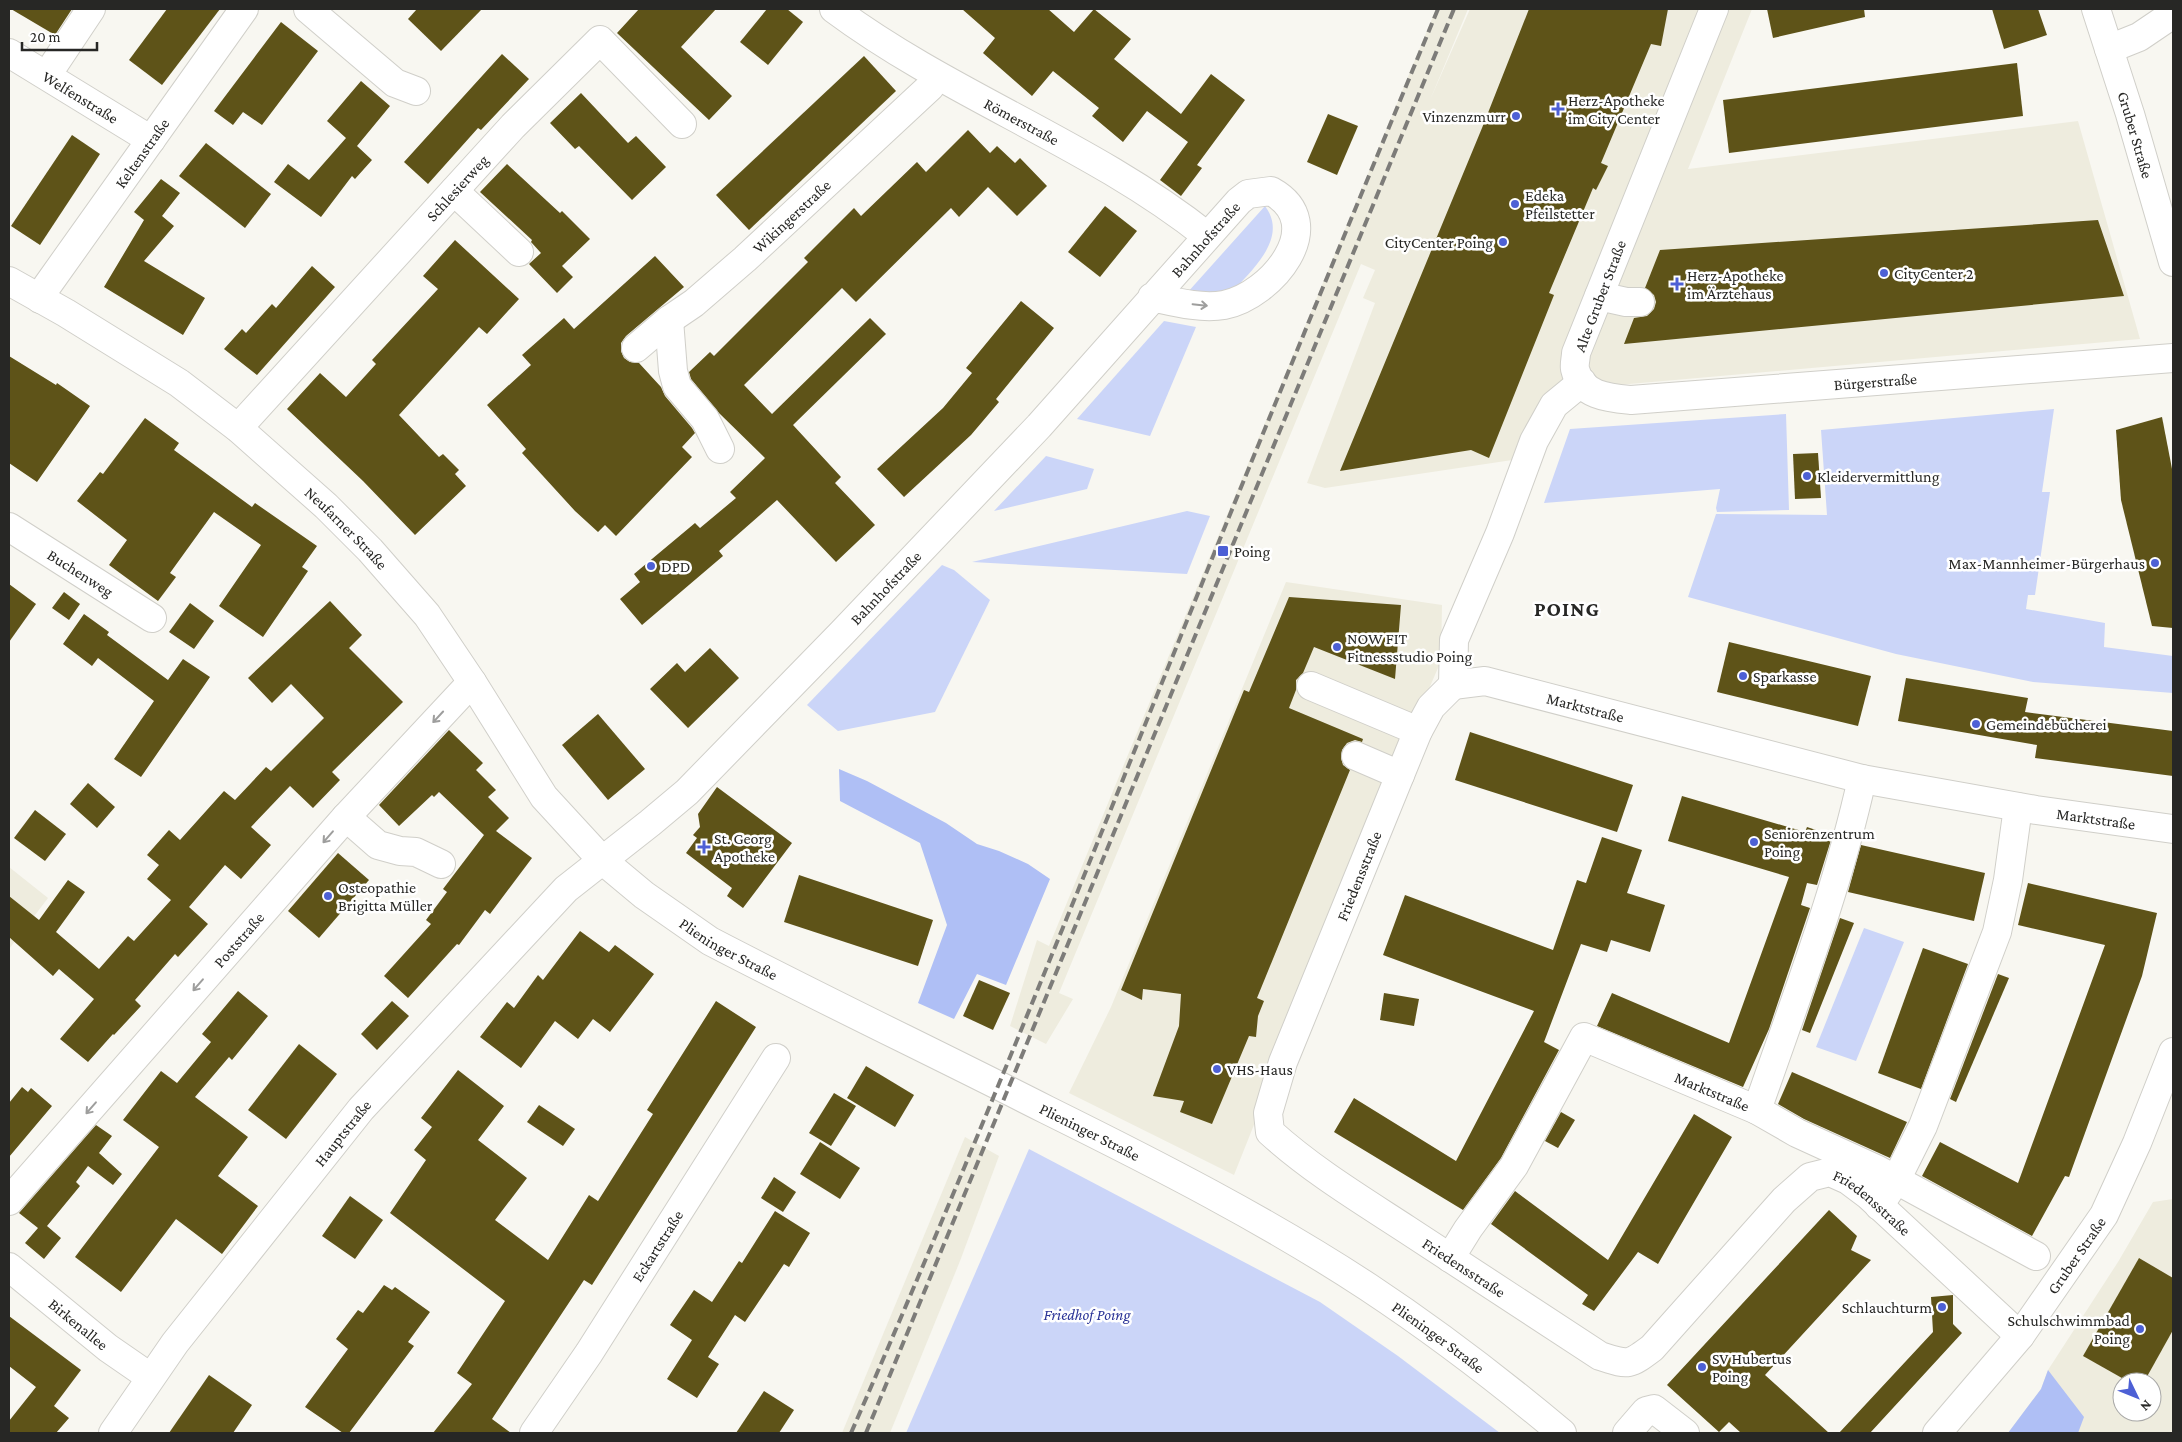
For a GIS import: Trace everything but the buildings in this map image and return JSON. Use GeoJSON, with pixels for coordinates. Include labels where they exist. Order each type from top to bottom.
{"type":"FeatureCollection","features":[{"type":"Feature","properties":{"kind":"street"},"geometry":{"type":"LineString","coordinates":[[47,75],[91,9]]}},
{"type":"Feature","properties":{"kind":"street","name":"Keltenstraße"},"geometry":{"type":"LineString","coordinates":[[40,299],[46,286],[244,9]]}},
{"type":"Feature","properties":{"kind":"street"},"geometry":{"type":"LineString","coordinates":[[308,9],[395,82],[416,91]]}},
{"type":"Feature","properties":{"kind":"street","name":"Römerstraße"},"geometry":{"type":"LineString","coordinates":[[834,9],[937,76],[1087,158],[1163,203],[1207,236]]}},
{"type":"Feature","properties":{"kind":"street","name":"Alte Gruber Straße"},"geometry":{"type":"LineString","coordinates":[[1582,382],[1575,370],[1576,353],[1714,9]]}},
{"type":"Feature","properties":{"kind":"street","name":"Gruber Straße"},"geometry":{"type":"LineString","coordinates":[[2096,9],[2130,114],[2173,262]]}},
{"type":"Feature","properties":{"kind":"street"},"geometry":{"type":"LineString","coordinates":[[2109,49],[2139,37],[2173,14]]}},
{"type":"Feature","properties":{"kind":"street","name":"Schlesierweg"},"geometry":{"type":"LineString","coordinates":[[238,428],[526,113],[600,40],[682,124]]}},
{"type":"Feature","properties":{"kind":"street","name":"Welfenstraße"},"geometry":{"type":"LineString","coordinates":[[9,53],[151,140]]}},
{"type":"Feature","properties":{"kind":"street","name":"Wikingerstraße"},"geometry":{"type":"LineString","coordinates":[[636,348],[669,320],[694,303],[745,259],[930,87],[937,76]]}},
{"type":"Feature","properties":{"kind":"street"},"geometry":{"type":"LineString","coordinates":[[454,191],[519,252]]}},
{"type":"Feature","properties":{"kind":"street","name":"Bahnhofstraße"},"geometry":{"type":"LineString","coordinates":[[602,860],[686,792],[842,634],[1039,426],[1152,297],[1239,201],[1248,194],[1259,191],[1271,191],[1288,204],[1296,219],[1296,234],[1290,253],[1277,272],[1263,287],[1244,299],[1224,305],[1206,306],[1152,297]]}},
{"type":"Feature","properties":{"kind":"street","name":"Neufarner Straße"},"geometry":{"type":"LineString","coordinates":[[9,281],[179,383],[238,428],[326,506],[370,550],[427,615],[472,682],[544,797],[602,860]]}},
{"type":"Feature","properties":{"kind":"street"},"geometry":{"type":"LineString","coordinates":[[1599,296],[1626,302],[1640,302]]}},
{"type":"Feature","properties":{"kind":"street"},"geometry":{"type":"LineString","coordinates":[[669,320],[673,372],[677,386],[705,419],[720,449]]}},
{"type":"Feature","properties":{"kind":"street","name":"Bürgerstraße"},"geometry":{"type":"LineString","coordinates":[[1582,382],[1588,390],[1606,398],[1631,400],[1980,371],[2173,358]]}},
{"type":"Feature","properties":{"kind":"street"},"geometry":{"type":"LineString","coordinates":[[1453,685],[1454,640],[1500,532],[1534,441],[1554,406],[1582,382]]}},
{"type":"Feature","properties":{"kind":"street","name":"Buchenweg"},"geometry":{"type":"LineString","coordinates":[[9,527],[152,618]]}},
{"type":"Feature","properties":{"kind":"street","name":"Marktstraße"},"geometry":{"type":"LineString","coordinates":[[1453,685],[1484,681],[1862,778],[2018,807],[2173,829]]}},
{"type":"Feature","properties":{"kind":"street","name":"Poststraße"},"geometry":{"type":"LineString","coordinates":[[9,1201],[346,816],[472,682]]}},
{"type":"Feature","properties":{"kind":"street","name":"Friedensstraße"},"geometry":{"type":"LineString","coordinates":[[1453,685],[1431,707],[1418,731],[1283,1062],[1268,1113],[1270,1132],[1288,1148],[1341,1186],[1600,1356],[1626,1364],[1652,1348],[1784,1200],[1810,1177],[1830,1172],[1848,1180],[1879,1206],[2020,1336]]}},
{"type":"Feature","properties":{"kind":"street"},"geometry":{"type":"LineString","coordinates":[[1311,686],[1418,731]]}},
{"type":"Feature","properties":{"kind":"street"},"geometry":{"type":"LineString","coordinates":[[1356,756],[1400,775]]}},
{"type":"Feature","properties":{"kind":"street","name":"Marktstraße"},"geometry":{"type":"LineString","coordinates":[[1450,1258],[1468,1229],[1514,1166],[1584,1038],[1757,1110],[1830,900],[1851,829],[1862,778]]}},
{"type":"Feature","properties":{"kind":"street"},"geometry":{"type":"LineString","coordinates":[[1879,1206],[1896,1180],[1923,1126],[1997,932],[2008,880],[2018,807]]}},
{"type":"Feature","properties":{"kind":"street"},"geometry":{"type":"LineString","coordinates":[[346,816],[378,845],[400,851],[416,852],[441,864]]}},
{"type":"Feature","properties":{"kind":"street","name":"Hauptstraße"},"geometry":{"type":"LineString","coordinates":[[113,1433],[150,1377],[361,1109],[566,889],[602,860]]}},
{"type":"Feature","properties":{"kind":"street","name":"Plieninger Straße"},"geometry":{"type":"LineString","coordinates":[[602,860],[644,895],[710,941],[1158,1166],[1292,1240],[1368,1287],[1445,1341],[1505,1386],[1562,1433]]}},
{"type":"Feature","properties":{"kind":"street","name":"Gruber Straße"},"geometry":{"type":"LineString","coordinates":[[1937,1433],[2020,1336],[2104,1216],[2137,1143],[2173,1052]]}},
{"type":"Feature","properties":{"kind":"street","name":"Eckartstraße"},"geometry":{"type":"LineString","coordinates":[[534,1433],[589,1353],[776,1058]]}},
{"type":"Feature","properties":{"kind":"street","name":"Friedensstraße"},"geometry":{"type":"LineString","coordinates":[[1757,1110],[1797,1133],[1896,1180],[2036,1256]]}},
{"type":"Feature","properties":{"kind":"street","name":"Birkenallee"},"geometry":{"type":"LineString","coordinates":[[9,1267],[108,1348],[150,1377]]}},
{"type":"Feature","properties":{"kind":"street"},"geometry":{"type":"LineString","coordinates":[[1627,1433],[1646,1411],[1654,1409],[1685,1433]]}},
{"type":"Feature","properties":{"kind":"shaded area"},"geometry":{"type":"Polygon","coordinates":[[[1436,9],[1468,9],[1430,100],[1470,9],[1752,9],[1688,169],[2078,121],[2140,339],[1618,385],[1555,394],[1519,459],[1325,488],[1307,483],[1375,303],[1363,298],[1375,270],[1361,264],[1059,993],[1073,999],[1046,1044],[1010,1026],[1037,940],[1049,946],[1436,9]]]}},
{"type":"Feature","properties":{"kind":"shaded area"},"geometry":{"type":"Polygon","coordinates":[[[1286,582],[1442,605],[1441,661],[1409,735],[1234,1175],[1069,1093],[1111,1007],[1286,582]]]}},
{"type":"Feature","properties":{"kind":"shaded area"},"geometry":{"type":"Polygon","coordinates":[[[839,769],[867,781],[946,823],[977,844],[999,851],[1028,864],[1050,879],[1006,985],[977,974],[954,1019],[918,1003],[947,925],[920,843],[840,801],[839,769]]]}},
{"type":"Feature","properties":{"kind":"shaded area"},"geometry":{"type":"Polygon","coordinates":[[[9,867],[48,898],[9,949],[9,867]]]}},
{"type":"Feature","properties":{"kind":"shaded area"},"geometry":{"type":"Polygon","coordinates":[[[965,1137],[999,1156],[960,1261],[890,1433],[842,1433],[965,1137]]]}},
{"type":"Feature","properties":{"kind":"shaded area"},"geometry":{"type":"Polygon","coordinates":[[[2173,1199],[2173,1433],[2008,1433],[2041,1389],[2048,1370],[2118,1262],[2153,1202],[2173,1199]]]}},
{"type":"Feature","properties":{"kind":"shaded area"},"geometry":{"type":"Polygon","coordinates":[[[2048,1370],[2084,1417],[2078,1433],[2008,1433],[2041,1389],[2048,1370]]]}},
{"type":"Feature","properties":{"kind":"green space"},"geometry":{"type":"Polygon","coordinates":[[[1265,206],[1271,218],[1273,230],[1265,253],[1249,274],[1231,293],[1187,293],[1265,206]]]}},
{"type":"Feature","properties":{"kind":"green space"},"geometry":{"type":"Polygon","coordinates":[[[1164,321],[1196,327],[1150,436],[1077,419],[1164,321]]]}},
{"type":"Feature","properties":{"kind":"green space"},"geometry":{"type":"Polygon","coordinates":[[[2054,409],[2042,492],[2050,492],[2035,595],[2028,595],[2026,609],[2105,623],[2104,647],[2173,656],[2173,693],[2033,682],[1896,654],[1688,597],[1716,514],[1827,515],[1821,430],[2054,409]]]}},
{"type":"Feature","properties":{"kind":"green space"},"geometry":{"type":"Polygon","coordinates":[[[1786,414],[1789,510],[1717,512],[1716,508],[1720,489],[1544,503],[1570,429],[1786,414]]]}},
{"type":"Feature","properties":{"kind":"green space"},"geometry":{"type":"Polygon","coordinates":[[[1046,456],[1094,469],[1087,489],[994,511],[1046,456]]]}},
{"type":"Feature","properties":{"kind":"green space"},"geometry":{"type":"Polygon","coordinates":[[[1187,511],[1210,516],[1187,574],[972,562],[1187,511]]]}},
{"type":"Feature","properties":{"kind":"green space"},"geometry":{"type":"Polygon","coordinates":[[[942,565],[954,570],[990,600],[935,712],[838,731],[807,705],[942,565]]]}},
{"type":"Feature","properties":{"kind":"green space"},"geometry":{"type":"Polygon","coordinates":[[[1864,928],[1904,942],[1856,1061],[1816,1047],[1864,928]]]}},
{"type":"Feature","properties":{"kind":"green space","name":"Friedhof Poing"},"geometry":{"type":"Polygon","coordinates":[[[1029,1149],[1320,1302],[1398,1356],[1500,1433],[906,1433],[1029,1149]]]}},
{"type":"Feature","properties":{"kind":"railway"},"geometry":{"type":"LineString","coordinates":[[851,1433],[993,1099],[1438,9]]}},
{"type":"Feature","properties":{"kind":"railway"},"geometry":{"type":"LineString","coordinates":[[866,1433],[1454,9]]}},
{"type":"Feature","properties":{"kind":"place","name":"Herz-Apotheke im City Center"},"geometry":{"type":"Point","coordinates":[1558,109]}},
{"type":"Feature","properties":{"kind":"place","name":"Vinzenzmurr"},"geometry":{"type":"Point","coordinates":[1516,116]}},
{"type":"Feature","properties":{"kind":"place","name":"Edeka Pfeilstetter"},"geometry":{"type":"Point","coordinates":[1515,204]}},
{"type":"Feature","properties":{"kind":"place","name":"CityCenter Poing"},"geometry":{"type":"Point","coordinates":[1503,242]}},
{"type":"Feature","properties":{"kind":"place","name":"CityCenter 2"},"geometry":{"type":"Point","coordinates":[1884,273]}},
{"type":"Feature","properties":{"kind":"place","name":"Herz-Apotheke im Ärztehaus"},"geometry":{"type":"Point","coordinates":[1677,284]}},
{"type":"Feature","properties":{"kind":"place","name":"Kleidervermittlung"},"geometry":{"type":"Point","coordinates":[1807,476]}},
{"type":"Feature","properties":{"kind":"place","name":"Poing"},"geometry":{"type":"Point","coordinates":[1223,551]}},
{"type":"Feature","properties":{"kind":"place","name":"Max-Mannheimer-Bürgerhaus"},"geometry":{"type":"Point","coordinates":[2155,563]}},
{"type":"Feature","properties":{"kind":"place","name":"DPD"},"geometry":{"type":"Point","coordinates":[651,566]}},
{"type":"Feature","properties":{"kind":"place","name":"NOW FIT Fitnessstudio Poing"},"geometry":{"type":"Point","coordinates":[1337,647]}},
{"type":"Feature","properties":{"kind":"place","name":"Sparkasse"},"geometry":{"type":"Point","coordinates":[1743,676]}},
{"type":"Feature","properties":{"kind":"place","name":"Gemeindebücherei"},"geometry":{"type":"Point","coordinates":[1976,724]}},
{"type":"Feature","properties":{"kind":"place","name":"Seniorenzentrum Poing"},"geometry":{"type":"Point","coordinates":[1754,842]}},
{"type":"Feature","properties":{"kind":"place","name":"St. Georg Apotheke"},"geometry":{"type":"Point","coordinates":[704,847]}},
{"type":"Feature","properties":{"kind":"place","name":"Osteopathie Brigitta Müller"},"geometry":{"type":"Point","coordinates":[328,896]}},
{"type":"Feature","properties":{"kind":"place","name":"VHS-Haus"},"geometry":{"type":"Point","coordinates":[1217,1069]}},
{"type":"Feature","properties":{"kind":"place","name":"Schlauchturm"},"geometry":{"type":"Point","coordinates":[1942,1307]}},
{"type":"Feature","properties":{"kind":"place","name":"Schulschwimmbad Poing"},"geometry":{"type":"Point","coordinates":[2140,1329]}},
{"type":"Feature","properties":{"kind":"place","name":"SV Hubertus Poing"},"geometry":{"type":"Point","coordinates":[1702,1367]}},
{"type":"Feature","properties":{"kind":"district","name":"POING"},"geometry":{"type":"Point","coordinates":[1567,609]}}]}
